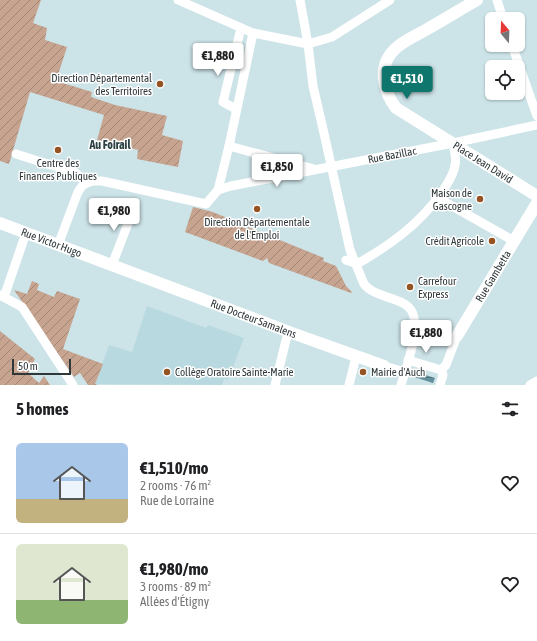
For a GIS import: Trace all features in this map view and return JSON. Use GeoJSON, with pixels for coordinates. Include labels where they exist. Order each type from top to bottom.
{"type":"FeatureCollection","features":[{"type":"Feature","properties":{"kind":"main road"},"geometry":{"type":"LineString","coordinates":[[453,143],[396,108],[385,89],[383,81],[385,66],[394,50],[477,0]]}},
{"type":"Feature","properties":{"kind":"main road","name":"Place Jean David"},"geometry":{"type":"LineString","coordinates":[[453,143],[537,196]]}},
{"type":"Feature","properties":{"kind":"main road","name":"Rue Gambetta"},"geometry":{"type":"LineString","coordinates":[[457,336],[537,203]]}},
{"type":"Feature","properties":{"kind":"main road","name":"Rue Victor Hugo"},"geometry":{"type":"LineString","coordinates":[[0,223],[107,264]]}},
{"type":"Feature","properties":{"kind":"main road","name":"Rue Docteur Samalens"},"geometry":{"type":"LineString","coordinates":[[107,264],[288,332],[384,366]]}},
{"type":"Feature","properties":{"kind":"street"},"geometry":{"type":"LineString","coordinates":[[178,0],[253,33],[308,44],[332,37],[390,0]]}},
{"type":"Feature","properties":{"kind":"street"},"geometry":{"type":"LineString","coordinates":[[300,0],[308,44],[313,86],[350,250],[364,284],[369,290],[397,300],[409,307],[414,316],[414,337],[405,372],[405,384]]}},
{"type":"Feature","properties":{"kind":"street"},"geometry":{"type":"LineString","coordinates":[[497,0],[501,12]]}},
{"type":"Feature","properties":{"kind":"street"},"geometry":{"type":"LineString","coordinates":[[236,110],[222,102],[238,27]]}},
{"type":"Feature","properties":{"kind":"street"},"geometry":{"type":"LineString","coordinates":[[58,245],[78,192],[82,186],[87,183],[102,181],[201,203],[218,190],[253,33]]}},
{"type":"Feature","properties":{"kind":"street"},"geometry":{"type":"LineString","coordinates":[[514,52],[537,116]]}},
{"type":"Feature","properties":{"kind":"street","name":"Rue Bazillac"},"geometry":{"type":"LineString","coordinates":[[218,190],[231,186],[453,143],[537,125]]}},
{"type":"Feature","properties":{"kind":"street","name":"Place Jean David"},"geometry":{"type":"LineString","coordinates":[[357,264],[388,245],[412,227],[438,198],[450,180],[456,164],[453,143]]}},
{"type":"Feature","properties":{"kind":"street"},"geometry":{"type":"LineString","coordinates":[[229,146],[316,170]]}},
{"type":"Feature","properties":{"kind":"street"},"geometry":{"type":"LineString","coordinates":[[16,154],[76,173],[87,183]]}},
{"type":"Feature","properties":{"kind":"street"},"geometry":{"type":"LineString","coordinates":[[438,198],[514,241]]}},
{"type":"Feature","properties":{"kind":"street"},"geometry":{"type":"LineString","coordinates":[[107,264],[118,250],[129,221]]}},
{"type":"Feature","properties":{"kind":"street"},"geometry":{"type":"LineString","coordinates":[[26,233],[2,296],[22,307],[73,385]]}},
{"type":"Feature","properties":{"kind":"street"},"geometry":{"type":"LineString","coordinates":[[346,260],[357,264]]}},
{"type":"Feature","properties":{"kind":"street"},"geometry":{"type":"LineString","coordinates":[[275,385],[288,332]]}},
{"type":"Feature","properties":{"kind":"street","name":"Rue Gambetta"},"geometry":{"type":"LineString","coordinates":[[441,370],[446,365],[457,336]]}},
{"type":"Feature","properties":{"kind":"street"},"geometry":{"type":"LineString","coordinates":[[349,385],[356,356]]}},
{"type":"Feature","properties":{"kind":"street"},"geometry":{"type":"LineString","coordinates":[[408,360],[441,370],[443,375],[443,384]]}},
{"type":"Feature","properties":{"kind":"street","name":"Rue Docteur Samalens"},"geometry":{"type":"LineString","coordinates":[[384,366],[405,372]]}},
{"type":"Feature","properties":{"kind":"street"},"geometry":{"type":"LineString","coordinates":[[530,385],[537,381]]}},
{"type":"Feature","properties":{"kind":"shaded area"},"geometry":{"type":"Polygon","coordinates":[[[0,0],[41,0],[33,23],[47,28],[45,40],[67,47],[56,81],[92,92],[91,97],[115,105],[167,116],[162,135],[183,141],[178,167],[137,159],[138,150],[97,140],[104,115],[30,92],[9,164],[0,161],[0,0]]]}},
{"type":"Feature","properties":{"kind":"shaded area"},"geometry":{"type":"Polygon","coordinates":[[[193,207],[213,212],[241,224],[240,226],[247,229],[248,227],[324,258],[323,261],[336,266],[346,286],[352,292],[351,293],[269,263],[267,258],[263,261],[185,232],[193,207]]]}},
{"type":"Feature","properties":{"kind":"shaded area"},"geometry":{"type":"Polygon","coordinates":[[[32,281],[39,284],[37,290],[54,297],[57,291],[80,299],[63,349],[103,364],[95,384],[98,385],[88,385],[80,373],[74,377],[14,290],[27,294],[32,281]]]}},
{"type":"Feature","properties":{"kind":"shaded area"},"geometry":{"type":"Polygon","coordinates":[[[147,306],[206,328],[208,325],[244,338],[228,380],[224,379],[222,385],[95,384],[109,345],[132,352],[147,306]]]}},
{"type":"Feature","properties":{"kind":"shaded area"},"geometry":{"type":"Polygon","coordinates":[[[0,331],[35,359],[28,373],[39,383],[44,376],[50,385],[0,385],[0,331]]]}},
{"type":"Feature","properties":{"kind":"shaded area"},"geometry":{"type":"Polygon","coordinates":[[[416,372],[435,378],[433,383],[414,377],[416,372]]]}},
{"type":"Feature","properties":{"kind":"place","name":"Direction Départemental des Territoires"},"geometry":{"type":"Point","coordinates":[160,84]}},
{"type":"Feature","properties":{"kind":"place","name":"Centre des Finances Publiques"},"geometry":{"type":"Point","coordinates":[58,150]}},
{"type":"Feature","properties":{"kind":"place","name":"Maison de Gascogne"},"geometry":{"type":"Point","coordinates":[480,199]}},
{"type":"Feature","properties":{"kind":"place","name":"Direction Départementale de l'Emploi"},"geometry":{"type":"Point","coordinates":[257,209]}},
{"type":"Feature","properties":{"kind":"place","name":"Crédit Agricole"},"geometry":{"type":"Point","coordinates":[492,241]}},
{"type":"Feature","properties":{"kind":"place","name":"Carrefour Express"},"geometry":{"type":"Point","coordinates":[410,287]}},
{"type":"Feature","properties":{"kind":"place","name":"Collège Oratoire Sainte-Marie"},"geometry":{"type":"Point","coordinates":[167,372]}},
{"type":"Feature","properties":{"kind":"place","name":"Mairie d'Auch"},"geometry":{"type":"Point","coordinates":[363,372]}},
{"type":"Feature","properties":{"kind":"district","name":"Au Foirail"},"geometry":{"type":"Point","coordinates":[110,145]}}]}
